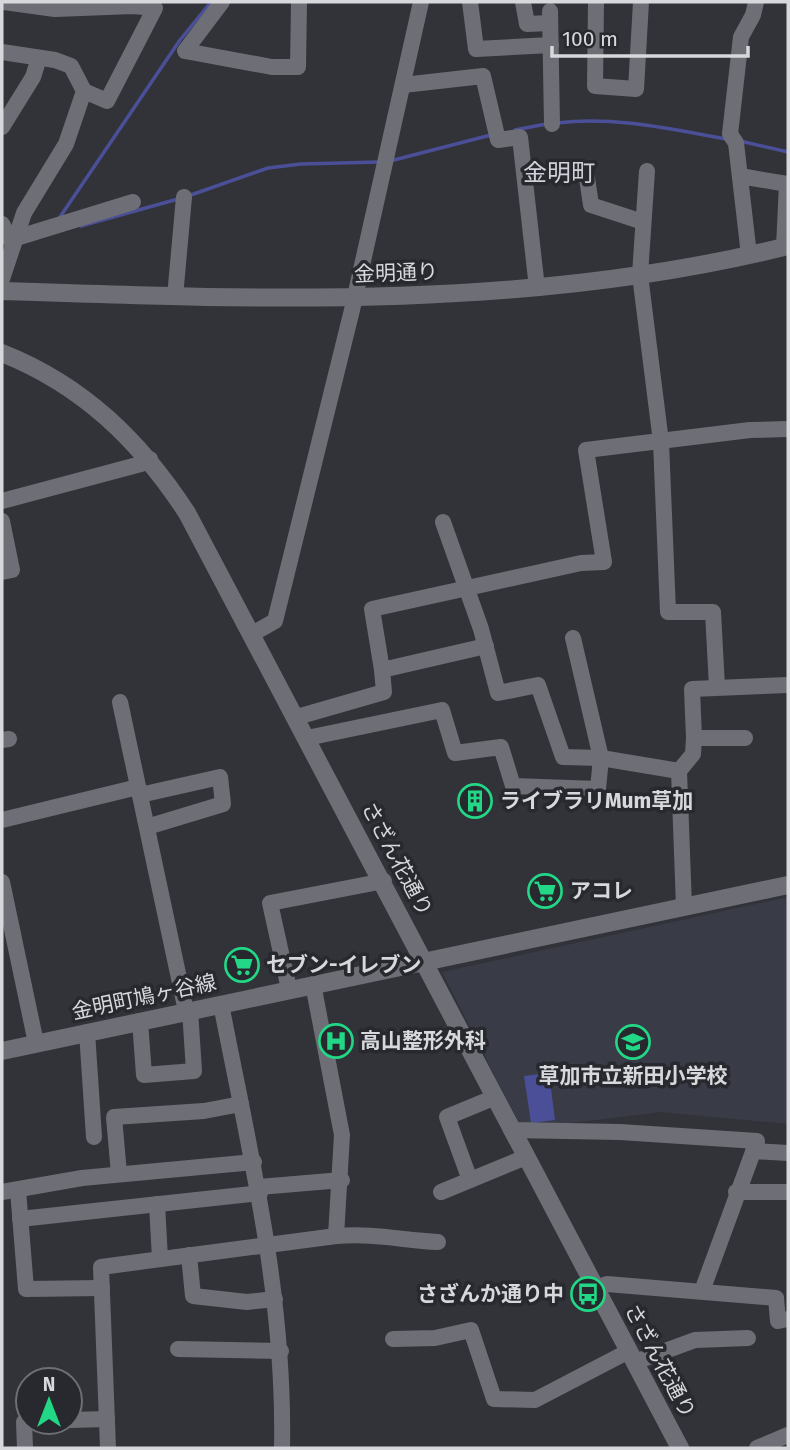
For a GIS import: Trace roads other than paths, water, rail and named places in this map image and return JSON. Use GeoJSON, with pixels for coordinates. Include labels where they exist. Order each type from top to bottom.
{"type":"FeatureCollection","features":[{"type":"Feature","properties":{"kind":"street"},"geometry":{"type":"LineString","coordinates":[[2,52],[71,66],[84,91],[107,102],[155,8],[133,4],[55,9],[4,2]]}},
{"type":"Feature","properties":{"kind":"street"},"geometry":{"type":"LineString","coordinates":[[222,2],[185,51],[272,67],[299,67],[299,2]]}},
{"type":"Feature","properties":{"kind":"street"},"geometry":{"type":"LineString","coordinates":[[252,634],[275,621],[354,297],[421,2]]}},
{"type":"Feature","properties":{"kind":"street"},"geometry":{"type":"LineString","coordinates":[[470,2],[476,49],[551,45]]}},
{"type":"Feature","properties":{"kind":"street"},"geometry":{"type":"LineString","coordinates":[[523,2],[527,24],[550,17],[552,124]]}},
{"type":"Feature","properties":{"kind":"street"},"geometry":{"type":"LineString","coordinates":[[596,2],[595,86],[636,89],[641,2]]}},
{"type":"Feature","properties":{"kind":"street"},"geometry":{"type":"LineString","coordinates":[[749,255],[736,143],[730,134],[741,37],[753,15],[756,2]]}},
{"type":"Feature","properties":{"kind":"street"},"geometry":{"type":"LineString","coordinates":[[2,127],[33,77],[39,58]]}},
{"type":"Feature","properties":{"kind":"street"},"geometry":{"type":"LineString","coordinates":[[403,85],[482,76],[498,140],[520,137],[537,288]]}},
{"type":"Feature","properties":{"kind":"street"},"geometry":{"type":"LineString","coordinates":[[2,279],[24,214],[66,144],[84,91]]}},
{"type":"Feature","properties":{"kind":"street"},"geometry":{"type":"LineString","coordinates":[[647,171],[640,275],[661,442],[668,612],[713,612],[717,687]]}},
{"type":"Feature","properties":{"kind":"street"},"geometry":{"type":"LineString","coordinates":[[740,176],[787,184],[786,246]]}},
{"type":"Feature","properties":{"kind":"street"},"geometry":{"type":"LineString","coordinates":[[587,178],[591,205],[643,222]]}},
{"type":"Feature","properties":{"kind":"street"},"geometry":{"type":"LineString","coordinates":[[175,297],[184,197]]}},
{"type":"Feature","properties":{"kind":"street"},"geometry":{"type":"LineString","coordinates":[[15,241],[133,202]]}},
{"type":"Feature","properties":{"kind":"street"},"geometry":{"type":"LineString","coordinates":[[2,224],[15,241]]}},
{"type":"Feature","properties":{"kind":"street","name":"金明通り"},"geometry":{"type":"LineString","coordinates":[[2,291],[175,297],[354,297],[537,288],[640,275],[786,246]]}},
{"type":"Feature","properties":{"kind":"street","name":"さざん花通り"},"geometry":{"type":"LineString","coordinates":[[2,353],[44,371],[80,394],[114,422],[150,459],[187,513],[384,881],[493,1098],[680,1448]]}},
{"type":"Feature","properties":{"kind":"street"},"geometry":{"type":"LineString","coordinates":[[297,718],[384,692],[372,609],[581,563],[604,562],[586,450],[750,430],[788,429]]}},
{"type":"Feature","properties":{"kind":"street"},"geometry":{"type":"LineString","coordinates":[[2,501],[141,464],[150,459]]}},
{"type":"Feature","properties":{"kind":"street"},"geometry":{"type":"LineString","coordinates":[[2,521],[12,570],[2,572]]}},
{"type":"Feature","properties":{"kind":"street"},"geometry":{"type":"LineString","coordinates":[[443,522],[486,646],[498,692],[538,685],[563,757],[601,758],[680,771]]}},
{"type":"Feature","properties":{"kind":"street"},"geometry":{"type":"LineString","coordinates":[[307,738],[442,710],[455,753],[500,747],[513,786],[598,789],[601,758],[573,638]]}},
{"type":"Feature","properties":{"kind":"street"},"geometry":{"type":"LineString","coordinates":[[382,670],[486,646]]}},
{"type":"Feature","properties":{"kind":"street"},"geometry":{"type":"LineString","coordinates":[[684,907],[680,771],[693,754],[692,689],[788,685]]}},
{"type":"Feature","properties":{"kind":"street"},"geometry":{"type":"LineString","coordinates":[[120,702],[188,1010],[194,1071],[144,1075],[140,1021]]}},
{"type":"Feature","properties":{"kind":"street"},"geometry":{"type":"LineString","coordinates":[[694,738],[745,738]]}},
{"type":"Feature","properties":{"kind":"street"},"geometry":{"type":"LineString","coordinates":[[2,820],[220,777],[223,803],[146,827]]}},
{"type":"Feature","properties":{"kind":"street"},"geometry":{"type":"LineString","coordinates":[[289,989],[270,903],[384,881]]}},
{"type":"Feature","properties":{"kind":"street"},"geometry":{"type":"LineString","coordinates":[[2,882],[36,1044]]}},
{"type":"Feature","properties":{"kind":"street","name":"金明町鳩ヶ谷線"},"geometry":{"type":"LineString","coordinates":[[2,1051],[788,885]]}},
{"type":"Feature","properties":{"kind":"street"},"geometry":{"type":"LineString","coordinates":[[313,984],[342,1135],[342,1180],[336,1236]]}},
{"type":"Feature","properties":{"kind":"street"},"geometry":{"type":"LineString","coordinates":[[221,1004],[260,1190],[275,1299],[281,1351],[282,1448]]}},
{"type":"Feature","properties":{"kind":"street"},"geometry":{"type":"LineString","coordinates":[[87,1032],[94,1137]]}},
{"type":"Feature","properties":{"kind":"street"},"geometry":{"type":"LineString","coordinates":[[470,1180],[447,1117],[493,1098]]}},
{"type":"Feature","properties":{"kind":"street"},"geometry":{"type":"LineString","coordinates":[[119,1174],[114,1116],[204,1111],[241,1104]]}},
{"type":"Feature","properties":{"kind":"street"},"geometry":{"type":"LineString","coordinates":[[511,1130],[620,1132],[757,1141],[736,1192],[702,1291]]}},
{"type":"Feature","properties":{"kind":"street"},"geometry":{"type":"LineString","coordinates":[[753,1151],[788,1153]]}},
{"type":"Feature","properties":{"kind":"street"},"geometry":{"type":"LineString","coordinates":[[441,1192],[526,1157]]}},
{"type":"Feature","properties":{"kind":"street"},"geometry":{"type":"LineString","coordinates":[[102,1288],[26,1289],[20,1219],[10,1191],[119,1174],[254,1162]]}},
{"type":"Feature","properties":{"kind":"street"},"geometry":{"type":"LineString","coordinates":[[20,1219],[342,1180]]}},
{"type":"Feature","properties":{"kind":"street"},"geometry":{"type":"LineString","coordinates":[[736,1192],[788,1192]]}},
{"type":"Feature","properties":{"kind":"street"},"geometry":{"type":"LineString","coordinates":[[157,1204],[160,1259]]}},
{"type":"Feature","properties":{"kind":"street"},"geometry":{"type":"LineString","coordinates":[[108,1448],[101,1267],[267,1244],[372,1233],[410,1241],[438,1242]]}},
{"type":"Feature","properties":{"kind":"street"},"geometry":{"type":"LineString","coordinates":[[188,1255],[193,1296],[247,1302],[275,1299]]}},
{"type":"Feature","properties":{"kind":"street"},"geometry":{"type":"LineString","coordinates":[[596,1288],[607,1284],[776,1298],[778,1321],[788,1319]]}},
{"type":"Feature","properties":{"kind":"street"},"geometry":{"type":"LineString","coordinates":[[393,1339],[435,1338],[471,1330],[494,1398],[536,1400],[632,1356],[695,1340],[748,1338]]}},
{"type":"Feature","properties":{"kind":"street"},"geometry":{"type":"LineString","coordinates":[[178,1349],[281,1351]]}},
{"type":"Feature","properties":{"kind":"street"},"geometry":{"type":"LineString","coordinates":[[84,1420],[107,1419]]}},
{"type":"Feature","properties":{"kind":"street"},"geometry":{"type":"LineString","coordinates":[[757,1448],[788,1435]]}},
{"type":"Feature","properties":{"kind":"waterway"},"geometry":{"type":"LineString","coordinates":[[60,217],[180,40],[211,2]]}},
{"type":"Feature","properties":{"kind":"waterway"},"geometry":{"type":"LineString","coordinates":[[557,123],[621,122],[726,139]]}},
{"type":"Feature","properties":{"kind":"waterway"},"geometry":{"type":"LineString","coordinates":[[515,130],[546,124]]}},
{"type":"Feature","properties":{"kind":"waterway"},"geometry":{"type":"LineString","coordinates":[[390,161],[491,135]]}},
{"type":"Feature","properties":{"kind":"waterway"},"geometry":{"type":"LineString","coordinates":[[740,141],[788,152]]}},
{"type":"Feature","properties":{"kind":"waterway"},"geometry":{"type":"LineString","coordinates":[[188,196],[268,168],[301,164],[379,162]]}},
{"type":"Feature","properties":{"kind":"waterway"},"geometry":{"type":"LineString","coordinates":[[81,226],[178,199]]}},
{"type":"Feature","properties":{"kind":"place","name":"ライブラリMum草加"},"geometry":{"type":"Point","coordinates":[475,801]}},
{"type":"Feature","properties":{"kind":"place","name":"アコレ"},"geometry":{"type":"Point","coordinates":[545,891]}},
{"type":"Feature","properties":{"kind":"place","name":"セブン-イレブン"},"geometry":{"type":"Point","coordinates":[242,965]}},
{"type":"Feature","properties":{"kind":"place","name":"高山整形外科"},"geometry":{"type":"Point","coordinates":[336,1041]}},
{"type":"Feature","properties":{"kind":"place","name":"草加市立新田小学校"},"geometry":{"type":"Point","coordinates":[633,1042]}},
{"type":"Feature","properties":{"kind":"place","name":"さざんか通り中"},"geometry":{"type":"Point","coordinates":[588,1294]}},
{"type":"Feature","properties":{"kind":"district","name":"金明町"},"geometry":{"type":"Point","coordinates":[559,173]}}]}
